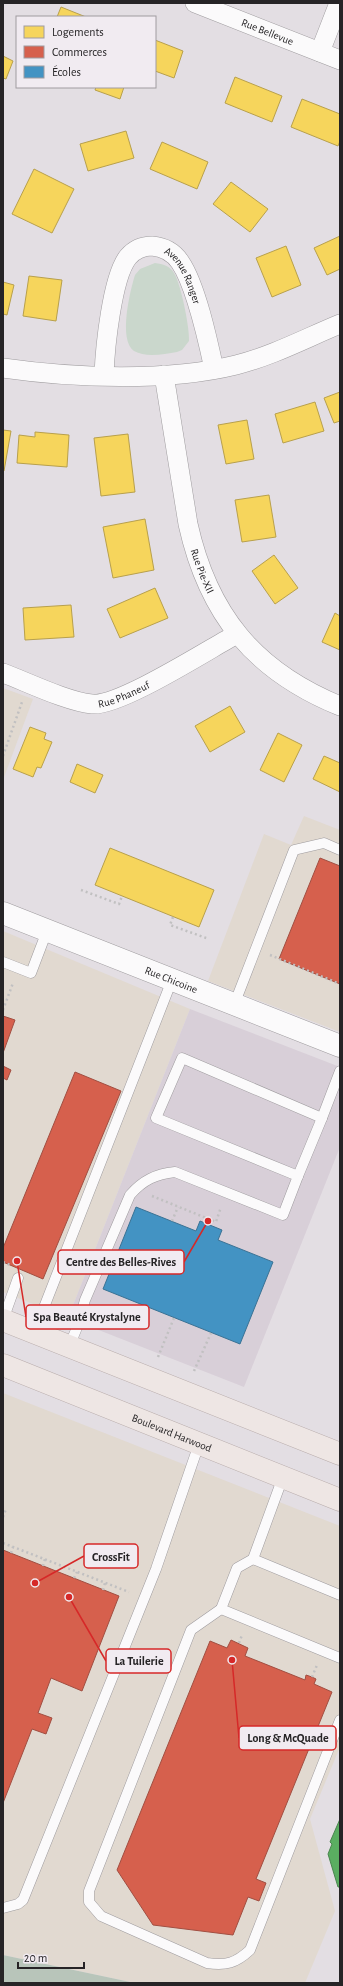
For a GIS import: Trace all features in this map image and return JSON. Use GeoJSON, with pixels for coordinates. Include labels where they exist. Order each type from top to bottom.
{"type":"FeatureCollection","features":[{"type":"Feature","properties":{"kind":"highway"},"geometry":{"type":"LineString","coordinates":[[3,1320],[340,1454]]}},
{"type":"Feature","properties":{"kind":"highway","name":"Boulevard Harwood"},"geometry":{"type":"LineString","coordinates":[[3,1365],[340,1500]]}},
{"type":"Feature","properties":{"kind":"street","name":"Rue Bellevue"},"geometry":{"type":"LineString","coordinates":[[195,3],[340,60]]}},
{"type":"Feature","properties":{"kind":"street"},"geometry":{"type":"LineString","coordinates":[[320,52],[339,3]]}},
{"type":"Feature","properties":{"kind":"street","name":"Avenue Ranger"},"geometry":{"type":"LineString","coordinates":[[104,375],[106,347],[113,304],[123,268],[128,258],[134,251],[142,247],[153,246],[164,248],[174,254],[186,274],[203,325],[214,369]]}},
{"type":"Feature","properties":{"kind":"street"},"geometry":{"type":"LineString","coordinates":[[3,368],[104,375],[164,375],[214,369],[253,359],[340,324]]}},
{"type":"Feature","properties":{"kind":"street","name":"Rue Pie-XII"},"geometry":{"type":"LineString","coordinates":[[164,375],[193,547],[206,583],[237,634],[255,654],[290,681],[309,692],[340,706]]}},
{"type":"Feature","properties":{"kind":"street","name":"Rue Phaneuf"},"geometry":{"type":"LineString","coordinates":[[3,673],[76,701],[93,704],[107,703],[132,692],[237,634]]}},
{"type":"Feature","properties":{"kind":"street","name":"Rue Chicoine"},"geometry":{"type":"LineString","coordinates":[[3,913],[340,1046]]}},
{"type":"Feature","properties":{"kind":"lane"},"geometry":{"type":"LineString","coordinates":[[234,1005],[294,850],[324,843],[340,850]]}},
{"type":"Feature","properties":{"kind":"lane"},"geometry":{"type":"LineString","coordinates":[[3,962],[31,973],[47,931]]}},
{"type":"Feature","properties":{"kind":"lane"},"geometry":{"type":"LineString","coordinates":[[34,1333],[172,980]]}},
{"type":"Feature","properties":{"kind":"lane"},"geometry":{"type":"LineString","coordinates":[[298,1176],[156,1118],[182,1058],[322,1118]]}},
{"type":"Feature","properties":{"kind":"lane"},"geometry":{"type":"LineString","coordinates":[[69,1347],[85,1300],[130,1195],[137,1186],[151,1177],[162,1173],[176,1172],[283,1215],[340,1071]]}},
{"type":"Feature","properties":{"kind":"lane"},"geometry":{"type":"LineString","coordinates":[[3,1320],[18,1278]]}},
{"type":"Feature","properties":{"kind":"lane"},"geometry":{"type":"LineString","coordinates":[[3,1908],[18,1904],[23,1900],[156,1569],[199,1444]]}},
{"type":"Feature","properties":{"kind":"lane"},"geometry":{"type":"LineString","coordinates":[[283,1477],[253,1559],[237,1568],[221,1609],[192,1630],[89,1891],[89,1902],[101,1916],[207,1963],[222,1965],[228,1964],[233,1963],[244,1956],[250,1950],[340,1720]]}},
{"type":"Feature","properties":{"kind":"lane"},"geometry":{"type":"LineString","coordinates":[[253,1559],[340,1595]]}},
{"type":"Feature","properties":{"kind":"lane"},"geometry":{"type":"LineString","coordinates":[[221,1609],[340,1658]]}},
{"type":"Feature","properties":{"kind":"path"},"geometry":{"type":"LineString","coordinates":[[3,756],[22,702]]}},
{"type":"Feature","properties":{"kind":"path"},"geometry":{"type":"LineString","coordinates":[[81,890],[119,904],[122,896]]}},
{"type":"Feature","properties":{"kind":"path"},"geometry":{"type":"LineString","coordinates":[[173,917],[170,925],[209,939]]}},
{"type":"Feature","properties":{"kind":"path"},"geometry":{"type":"LineString","coordinates":[[279,959],[340,984]]}},
{"type":"Feature","properties":{"kind":"path"},"geometry":{"type":"LineString","coordinates":[[3,1010],[18,968]]}},
{"type":"Feature","properties":{"kind":"path"},"geometry":{"type":"LineString","coordinates":[[147,1194],[216,1222],[222,1204]]}},
{"type":"Feature","properties":{"kind":"path"},"geometry":{"type":"LineString","coordinates":[[172,1221],[178,1206]]}},
{"type":"Feature","properties":{"kind":"path"},"geometry":{"type":"LineString","coordinates":[[158,1357],[174,1318]]}},
{"type":"Feature","properties":{"kind":"path"},"geometry":{"type":"LineString","coordinates":[[194,1371],[211,1333]]}},
{"type":"Feature","properties":{"kind":"path"},"geometry":{"type":"LineString","coordinates":[[3,1517],[6,1509]]}},
{"type":"Feature","properties":{"kind":"path"},"geometry":{"type":"LineString","coordinates":[[3,1543],[130,1593]]}},
{"type":"Feature","properties":{"kind":"path"},"geometry":{"type":"LineString","coordinates":[[11,1553],[13,1547]]}},
{"type":"Feature","properties":{"kind":"path"},"geometry":{"type":"LineString","coordinates":[[43,1566],[45,1559]]}},
{"type":"Feature","properties":{"kind":"path"},"geometry":{"type":"LineString","coordinates":[[74,1578],[77,1572]]}},
{"type":"Feature","properties":{"kind":"path"},"geometry":{"type":"LineString","coordinates":[[103,1590],[105,1583]]}},
{"type":"Feature","properties":{"kind":"shaded area"},"geometry":{"type":"Polygon","coordinates":[[[155,263],[168,267],[177,279],[188,327],[189,341],[182,350],[177,352],[149,355],[134,351],[129,345],[126,326],[128,303],[135,275],[140,269],[155,263]]]}},
{"type":"Feature","properties":{"kind":"shaded area"},"geometry":{"type":"Polygon","coordinates":[[[3,688],[33,699],[3,780],[3,688]]]}},
{"type":"Feature","properties":{"kind":"shaded area"},"geometry":{"type":"Polygon","coordinates":[[[304,816],[340,830],[340,1032],[208,981],[264,834],[291,845],[304,816]]]}},
{"type":"Feature","properties":{"kind":"shaded area"},"geometry":{"type":"Polygon","coordinates":[[[3,931],[190,1009],[68,1318],[3,1292],[3,931]]]}},
{"type":"Feature","properties":{"kind":"shaded area"},"geometry":{"type":"Polygon","coordinates":[[[190,1009],[340,1067],[340,1147],[244,1387],[68,1318],[190,1009]]]}},
{"type":"Feature","properties":{"kind":"shaded area"},"geometry":{"type":"Polygon","coordinates":[[[3,1393],[340,1526],[340,1747],[310,1819],[335,1911],[305,1983],[135,1983],[3,1955],[3,1393]]]}},
{"type":"Feature","properties":{"kind":"shaded area"},"geometry":{"type":"Polygon","coordinates":[[[3,1955],[135,1983],[3,1983],[3,1955]]]}},
{"type":"Feature","properties":{"kind":"building: Logements"},"geometry":{"type":"Polygon","coordinates":[[[61,7],[84,16],[57,16],[61,7]]]}},
{"type":"Feature","properties":{"kind":"building: Logements"},"geometry":{"type":"Polygon","coordinates":[[[156,40],[183,51],[174,78],[156,71],[156,40]]]}},
{"type":"Feature","properties":{"kind":"building: Logements"},"geometry":{"type":"Polygon","coordinates":[[[3,56],[13,61],[6,79],[3,78],[3,56]]]}},
{"type":"Feature","properties":{"kind":"building: Logements"},"geometry":{"type":"Polygon","coordinates":[[[235,77],[282,96],[272,122],[225,103],[235,77]]]}},
{"type":"Feature","properties":{"kind":"building: Logements"},"geometry":{"type":"Polygon","coordinates":[[[96,88],[124,88],[120,99],[95,90],[96,88]]]}},
{"type":"Feature","properties":{"kind":"building: Logements"},"geometry":{"type":"Polygon","coordinates":[[[302,99],[340,114],[340,141],[338,146],[291,127],[302,99]]]}},
{"type":"Feature","properties":{"kind":"building: Logements"},"geometry":{"type":"Polygon","coordinates":[[[126,131],[134,158],[88,171],[80,144],[126,131]]]}},
{"type":"Feature","properties":{"kind":"building: Logements"},"geometry":{"type":"Polygon","coordinates":[[[162,142],[208,162],[197,189],[150,169],[162,142]]]}},
{"type":"Feature","properties":{"kind":"building: Logements"},"geometry":{"type":"Polygon","coordinates":[[[34,169],[74,189],[52,233],[12,214],[34,169]]]}},
{"type":"Feature","properties":{"kind":"building: Logements"},"geometry":{"type":"Polygon","coordinates":[[[231,182],[268,209],[250,232],[213,204],[231,182]]]}},
{"type":"Feature","properties":{"kind":"building: Logements"},"geometry":{"type":"Polygon","coordinates":[[[340,236],[340,269],[327,275],[314,248],[340,236]]]}},
{"type":"Feature","properties":{"kind":"building: Logements"},"geometry":{"type":"Polygon","coordinates":[[[286,246],[301,285],[272,297],[256,258],[286,246]]]}},
{"type":"Feature","properties":{"kind":"building: Logements"},"geometry":{"type":"Polygon","coordinates":[[[29,276],[62,280],[56,321],[23,316],[29,276]]]}},
{"type":"Feature","properties":{"kind":"building: Logements"},"geometry":{"type":"Polygon","coordinates":[[[3,282],[14,285],[7,315],[3,314],[3,282]]]}},
{"type":"Feature","properties":{"kind":"building: Logements"},"geometry":{"type":"Polygon","coordinates":[[[340,392],[340,421],[334,423],[324,398],[340,392]]]}},
{"type":"Feature","properties":{"kind":"building: Logements"},"geometry":{"type":"Polygon","coordinates":[[[315,402],[324,431],[283,443],[275,414],[315,402]]]}},
{"type":"Feature","properties":{"kind":"building: Logements"},"geometry":{"type":"Polygon","coordinates":[[[247,420],[254,459],[226,464],[218,425],[247,420]]]}},
{"type":"Feature","properties":{"kind":"building: Logements"},"geometry":{"type":"Polygon","coordinates":[[[3,430],[11,431],[4,471],[3,471],[3,430]]]}},
{"type":"Feature","properties":{"kind":"building: Logements"},"geometry":{"type":"Polygon","coordinates":[[[35,432],[69,435],[67,467],[17,463],[19,435],[35,437],[35,432]]]}},
{"type":"Feature","properties":{"kind":"building: Logements"},"geometry":{"type":"Polygon","coordinates":[[[128,434],[135,492],[101,496],[94,438],[128,434]]]}},
{"type":"Feature","properties":{"kind":"building: Logements"},"geometry":{"type":"Polygon","coordinates":[[[269,495],[276,537],[242,542],[235,500],[269,495]]]}},
{"type":"Feature","properties":{"kind":"building: Logements"},"geometry":{"type":"Polygon","coordinates":[[[145,519],[154,570],[113,578],[103,527],[145,519]]]}},
{"type":"Feature","properties":{"kind":"building: Logements"},"geometry":{"type":"Polygon","coordinates":[[[274,555],[298,588],[275,604],[252,571],[274,555]]]}},
{"type":"Feature","properties":{"kind":"building: Logements"},"geometry":{"type":"Polygon","coordinates":[[[155,588],[168,618],[120,638],[107,609],[155,588]]]}},
{"type":"Feature","properties":{"kind":"building: Logements"},"geometry":{"type":"Polygon","coordinates":[[[71,605],[74,637],[25,640],[23,608],[71,605]]]}},
{"type":"Feature","properties":{"kind":"building: Logements"},"geometry":{"type":"Polygon","coordinates":[[[335,613],[340,616],[340,650],[322,642],[335,613]]]}},
{"type":"Feature","properties":{"kind":"building: Logements"},"geometry":{"type":"Polygon","coordinates":[[[230,706],[245,732],[210,752],[195,726],[230,706]]]}},
{"type":"Feature","properties":{"kind":"building: Logements"},"geometry":{"type":"Polygon","coordinates":[[[30,727],[46,733],[44,739],[52,742],[41,768],[37,767],[33,777],[13,769],[30,727]]]}},
{"type":"Feature","properties":{"kind":"building: Logements"},"geometry":{"type":"Polygon","coordinates":[[[278,733],[302,745],[284,782],[260,770],[278,733]]]}},
{"type":"Feature","properties":{"kind":"building: Logements"},"geometry":{"type":"Polygon","coordinates":[[[324,756],[340,763],[340,792],[313,779],[324,756]]]}},
{"type":"Feature","properties":{"kind":"building: Logements"},"geometry":{"type":"Polygon","coordinates":[[[77,764],[103,775],[95,793],[70,782],[77,764]]]}},
{"type":"Feature","properties":{"kind":"building: Logements"},"geometry":{"type":"Polygon","coordinates":[[[110,848],[214,890],[199,927],[95,885],[110,848]]]}},
{"type":"Feature","properties":{"kind":"building: Commerces"},"geometry":{"type":"Polygon","coordinates":[[[320,858],[340,866],[340,984],[279,959],[320,858]]]}},
{"type":"Feature","properties":{"kind":"building: Commerces"},"geometry":{"type":"Polygon","coordinates":[[[3,1016],[15,1020],[3,1053],[3,1016]]]}},
{"type":"Feature","properties":{"kind":"building: Commerces"},"geometry":{"type":"Polygon","coordinates":[[[3,1066],[11,1070],[7,1080],[3,1078],[3,1066]]]}},
{"type":"Feature","properties":{"kind":"building: Commerces"},"geometry":{"type":"Polygon","coordinates":[[[75,1072],[121,1091],[43,1279],[3,1262],[3,1248],[75,1072]]]}},
{"type":"Feature","properties":{"kind":"building: Commerces"},"geometry":{"type":"Polygon","coordinates":[[[3,1550],[119,1596],[82,1691],[51,1678],[38,1713],[52,1718],[46,1734],[32,1729],[3,1803],[3,1550]]]}},
{"type":"Feature","properties":{"kind":"building: Commerces"},"geometry":{"type":"Polygon","coordinates":[[[231,1640],[248,1648],[245,1656],[305,1680],[306,1675],[312,1677],[316,1679],[314,1684],[332,1692],[256,1879],[266,1883],[259,1901],[248,1897],[233,1935],[153,1925],[117,1870],[210,1641],[227,1648],[231,1640]]]}},
{"type":"Feature","properties":{"kind":"building: Écoles"},"geometry":{"type":"Polygon","coordinates":[[[136,1207],[196,1231],[200,1221],[222,1230],[218,1240],[273,1262],[240,1344],[103,1289],[136,1207]]]}},
{"type":"Feature","properties":{"kind":"building: Public"},"geometry":{"type":"Polygon","coordinates":[[[340,1819],[340,1887],[338,1887],[328,1854],[332,1844],[330,1842],[340,1819]]]}},
{"type":"Feature","properties":{"kind":"place","name":"Centre des Belles-Rives"},"geometry":{"type":"Point","coordinates":[208,1221]}},
{"type":"Feature","properties":{"kind":"place","name":"Spa Beauté Krystalyne"},"geometry":{"type":"Point","coordinates":[17,1261]}},
{"type":"Feature","properties":{"kind":"place","name":"CrossFit"},"geometry":{"type":"Point","coordinates":[35,1583]}},
{"type":"Feature","properties":{"kind":"place","name":"La Tuilerie"},"geometry":{"type":"Point","coordinates":[69,1597]}},
{"type":"Feature","properties":{"kind":"place","name":"Long & McQuade"},"geometry":{"type":"Point","coordinates":[232,1660]}}]}
